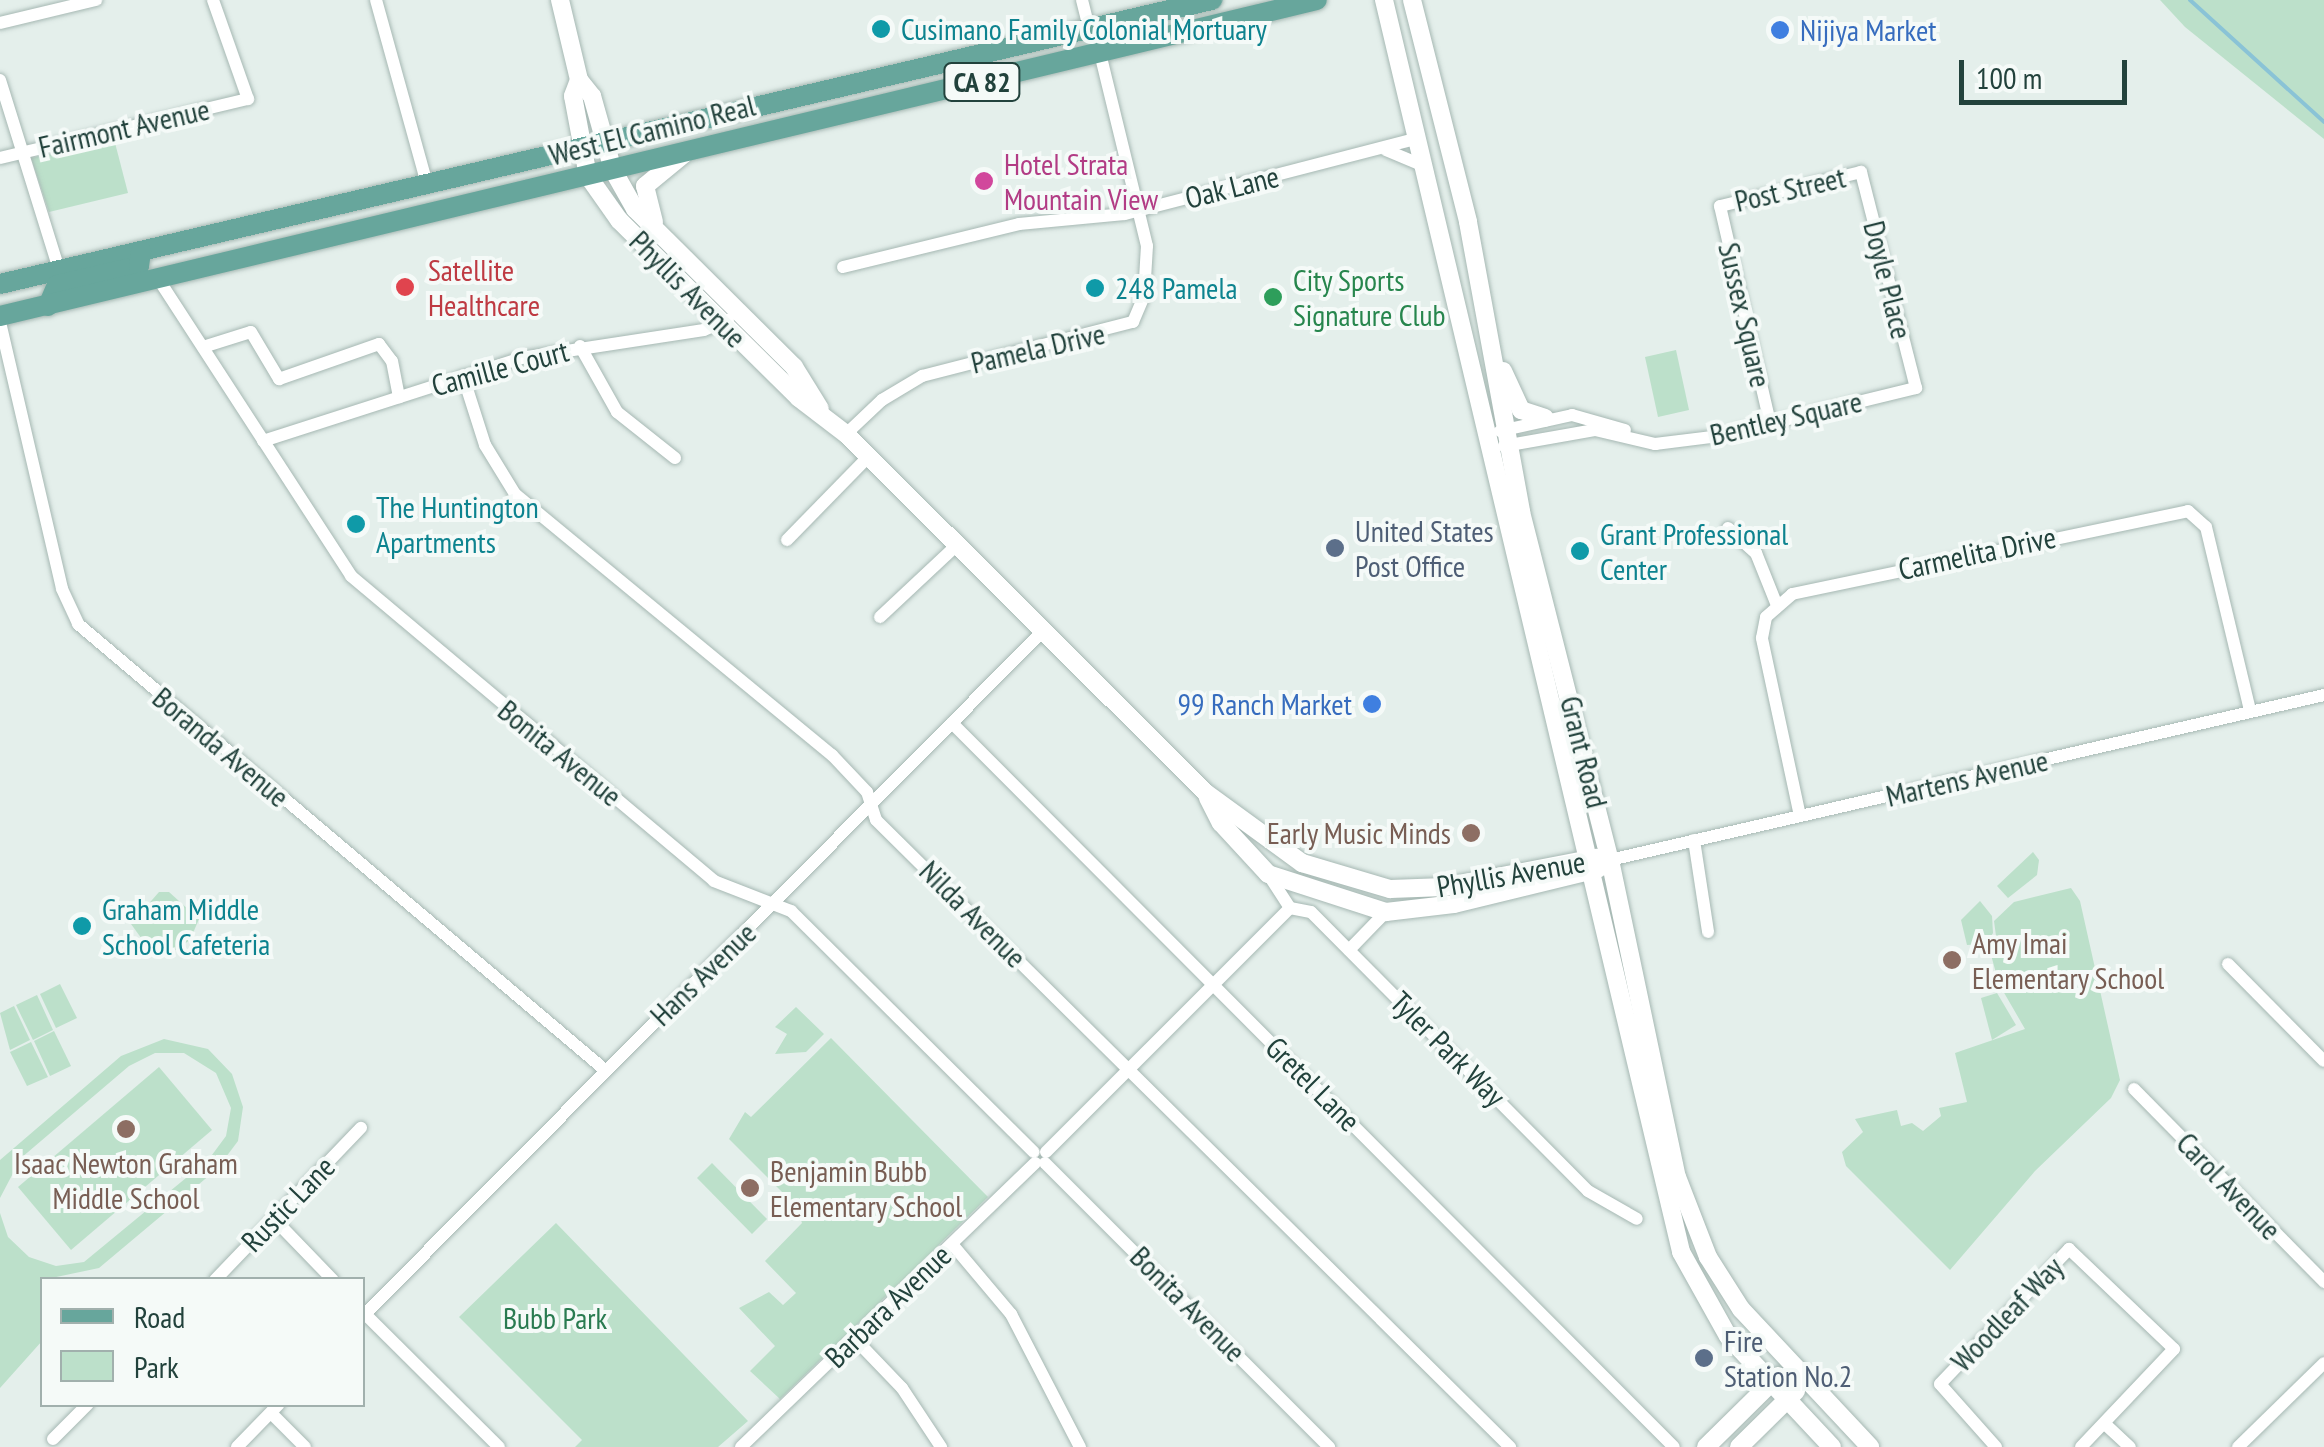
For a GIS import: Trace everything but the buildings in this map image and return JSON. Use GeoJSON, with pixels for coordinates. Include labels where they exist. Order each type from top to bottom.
{"type":"FeatureCollection","features":[{"type":"Feature","properties":{"kind":"main road"},"geometry":{"type":"LineString","coordinates":[[560,0],[579,80]]}},
{"type":"Feature","properties":{"kind":"main road","name":"West El Camino Real"},"geometry":{"type":"LineString","coordinates":[[0,284],[1212,0]]}},
{"type":"Feature","properties":{"kind":"main road","name":"West El Camino Real"},"geometry":{"type":"LineString","coordinates":[[0,319],[1318,0]]}},
{"type":"Feature","properties":{"kind":"main road"},"geometry":{"type":"LineString","coordinates":[[1384,0],[1418,138],[1437,154]]}},
{"type":"Feature","properties":{"kind":"main road","name":"Grant Road"},"geometry":{"type":"LineString","coordinates":[[1412,0],[1487,442],[1681,1252],[1718,1321],[1832,1447]]}},
{"type":"Feature","properties":{"kind":"main road","name":"Phyllis Avenue"},"geometry":{"type":"LineString","coordinates":[[579,80],[592,96],[613,170],[634,209],[799,398],[820,410],[846,434],[1206,793],[1302,863],[1390,889],[1587,866]]}},
{"type":"Feature","properties":{"kind":"main road","name":"Phyllis Avenue"},"geometry":{"type":"LineString","coordinates":[[579,80],[573,96],[588,176],[619,220],[731,318]]}},
{"type":"Feature","properties":{"kind":"main road"},"geometry":{"type":"LineString","coordinates":[[661,236],[645,186],[687,152]]}},
{"type":"Feature","properties":{"kind":"main road","name":"Grant Road"},"geometry":{"type":"LineString","coordinates":[[1437,154],[1458,183],[1498,360],[1508,437],[1610,860],[1677,1176],[1708,1256],[1741,1309],[1804,1382],[1870,1447]]}},
{"type":"Feature","properties":{"kind":"main road"},"geometry":{"type":"LineString","coordinates":[[160,280],[162,260],[329,218],[342,204]]}},
{"type":"Feature","properties":{"kind":"main road"},"geometry":{"type":"LineString","coordinates":[[48,306],[57,286],[139,266],[141,251]]}},
{"type":"Feature","properties":{"kind":"main road"},"geometry":{"type":"LineString","coordinates":[[1498,360],[1521,410],[1546,418]]}},
{"type":"Feature","properties":{"kind":"main road","name":"Phyllis Avenue"},"geometry":{"type":"LineString","coordinates":[[1206,793],[1222,823],[1268,874],[1386,912],[1610,860]]}},
{"type":"Feature","properties":{"kind":"main road"},"geometry":{"type":"LineString","coordinates":[[1706,1447],[1790,1366]]}},
{"type":"Feature","properties":{"kind":"main road"},"geometry":{"type":"LineString","coordinates":[[1739,1447],[1804,1382]]}},
{"type":"Feature","properties":{"kind":"street"},"geometry":{"type":"LineString","coordinates":[[0,23],[96,0]]}},
{"type":"Feature","properties":{"kind":"street","name":"Fairmont Avenue"},"geometry":{"type":"LineString","coordinates":[[0,158],[248,98],[213,0]]}},
{"type":"Feature","properties":{"kind":"street"},"geometry":{"type":"LineString","coordinates":[[376,0],[426,184]]}},
{"type":"Feature","properties":{"kind":"street"},"geometry":{"type":"LineString","coordinates":[[1082,0],[1090,31]]}},
{"type":"Feature","properties":{"kind":"street"},"geometry":{"type":"LineString","coordinates":[[1100,53],[1141,209]]}},
{"type":"Feature","properties":{"kind":"street"},"geometry":{"type":"LineString","coordinates":[[0,80],[59,270]]}},
{"type":"Feature","properties":{"kind":"street","name":"Oak Lane"},"geometry":{"type":"LineString","coordinates":[[843,266],[1019,224],[1080,222],[1141,209],[1386,150],[1418,138]]}},
{"type":"Feature","properties":{"kind":"street"},"geometry":{"type":"LineString","coordinates":[[1386,150],[1437,154]]}},
{"type":"Feature","properties":{"kind":"street","name":"Post Street"},"geometry":{"type":"LineString","coordinates":[[1720,206],[1861,172]]}},
{"type":"Feature","properties":{"kind":"street","name":"Doyle Place"},"geometry":{"type":"LineString","coordinates":[[1861,172],[1916,388]]}},
{"type":"Feature","properties":{"kind":"street","name":"Sussex Square"},"geometry":{"type":"LineString","coordinates":[[1720,206],[1770,424]]}},
{"type":"Feature","properties":{"kind":"street","name":"Pamela Drive"},"geometry":{"type":"LineString","coordinates":[[846,434],[882,400],[922,376],[1133,322],[1148,258],[1141,209]]}},
{"type":"Feature","properties":{"kind":"street","name":"Bonita Avenue"},"geometry":{"type":"LineString","coordinates":[[160,280],[366,590],[714,881],[792,912],[1329,1447]]}},
{"type":"Feature","properties":{"kind":"street","name":"Camille Court"},"geometry":{"type":"LineString","coordinates":[[264,441],[462,376],[580,346],[704,330],[731,318]]}},
{"type":"Feature","properties":{"kind":"street","name":"Boranda Avenue"},"geometry":{"type":"LineString","coordinates":[[0,319],[62,589],[78,624],[606,1070]]}},
{"type":"Feature","properties":{"kind":"street"},"geometry":{"type":"LineString","coordinates":[[203,347],[252,332],[279,379],[380,344],[392,361],[398,397]]}},
{"type":"Feature","properties":{"kind":"street"},"geometry":{"type":"LineString","coordinates":[[580,346],[617,412],[675,458]]}},
{"type":"Feature","properties":{"kind":"street","name":"Nilda Avenue"},"geometry":{"type":"LineString","coordinates":[[462,376],[484,444],[515,494],[832,755],[867,792],[871,808],[1510,1447]]}},
{"type":"Feature","properties":{"kind":"street","name":"Bentley Square"},"geometry":{"type":"LineString","coordinates":[[1487,442],[1595,430],[1654,444],[1770,424],[1916,388]]}},
{"type":"Feature","properties":{"kind":"street","name":"Bentley Square"},"geometry":{"type":"LineString","coordinates":[[1508,437],[1546,418],[1594,416],[1654,444]]}},
{"type":"Feature","properties":{"kind":"street"},"geometry":{"type":"LineString","coordinates":[[787,540],[868,457]]}},
{"type":"Feature","properties":{"kind":"street","name":"Carmelita Drive"},"geometry":{"type":"LineString","coordinates":[[1776,603],[1792,594],[2188,511],[2206,527],[2250,710]]}},
{"type":"Feature","properties":{"kind":"street"},"geometry":{"type":"LineString","coordinates":[[1728,528],[1756,553],[1776,603],[1762,638],[1800,816]]}},
{"type":"Feature","properties":{"kind":"street"},"geometry":{"type":"LineString","coordinates":[[880,617],[957,545]]}},
{"type":"Feature","properties":{"kind":"street","name":"Hans Avenue"},"geometry":{"type":"LineString","coordinates":[[365,1313],[1043,631]]}},
{"type":"Feature","properties":{"kind":"street","name":"Martens Avenue"},"geometry":{"type":"LineString","coordinates":[[1610,860],[2324,695]]}},
{"type":"Feature","properties":{"kind":"street","name":"Gretel Lane"},"geometry":{"type":"LineString","coordinates":[[952,723],[1674,1447]]}},
{"type":"Feature","properties":{"kind":"street"},"geometry":{"type":"LineString","coordinates":[[1694,840],[1708,932]]}},
{"type":"Feature","properties":{"kind":"street","name":"Tyler Park Way"},"geometry":{"type":"LineString","coordinates":[[1268,874],[1290,908],[1311,912],[1588,1190],[1636,1219]]}},
{"type":"Feature","properties":{"kind":"street","name":"Barbara Avenue"},"geometry":{"type":"LineString","coordinates":[[741,1447],[1040,1158],[1290,908]]}},
{"type":"Feature","properties":{"kind":"street"},"geometry":{"type":"LineString","coordinates":[[1349,950],[1386,912]]}},
{"type":"Feature","properties":{"kind":"street"},"geometry":{"type":"LineString","coordinates":[[2228,964],[2324,1061]]}},
{"type":"Feature","properties":{"kind":"street","name":"Carol Avenue"},"geometry":{"type":"LineString","coordinates":[[2134,1089],[2324,1282]]}},
{"type":"Feature","properties":{"kind":"street","name":"Rustic Lane"},"geometry":{"type":"LineString","coordinates":[[218,1277],[362,1128]]}},
{"type":"Feature","properties":{"kind":"street"},"geometry":{"type":"LineString","coordinates":[[274,1219],[330,1277]]}},
{"type":"Feature","properties":{"kind":"street"},"geometry":{"type":"LineString","coordinates":[[952,1244],[1011,1314],[1080,1447]]}},
{"type":"Feature","properties":{"kind":"street","name":"Woodleaf Way"},"geometry":{"type":"LineString","coordinates":[[1996,1447],[1940,1384],[2069,1249],[2174,1349],[2105,1424]]}},
{"type":"Feature","properties":{"kind":"street"},"geometry":{"type":"LineString","coordinates":[[365,1315],[500,1447]]}},
{"type":"Feature","properties":{"kind":"street"},"geometry":{"type":"LineString","coordinates":[[855,1339],[902,1388],[941,1447]]}},
{"type":"Feature","properties":{"kind":"street"},"geometry":{"type":"LineString","coordinates":[[2238,1447],[2324,1363]]}},
{"type":"Feature","properties":{"kind":"street"},"geometry":{"type":"LineString","coordinates":[[54,1439],[85,1407]]}},
{"type":"Feature","properties":{"kind":"street"},"geometry":{"type":"LineString","coordinates":[[237,1447],[275,1409],[305,1447]]}},
{"type":"Feature","properties":{"kind":"street"},"geometry":{"type":"LineString","coordinates":[[2081,1447],[2105,1424],[2130,1447]]}},
{"type":"Feature","properties":{"kind":"green space"},"geometry":{"type":"Polygon","coordinates":[[[2160,0],[2324,0],[2324,139],[2185,27],[2160,0]]]}},
{"type":"Feature","properties":{"kind":"green space"},"geometry":{"type":"Polygon","coordinates":[[[114,139],[128,193],[49,212],[31,158],[114,139]]]}},
{"type":"Feature","properties":{"kind":"green space"},"geometry":{"type":"Polygon","coordinates":[[[1676,350],[1689,410],[1658,417],[1645,357],[1676,350]]]}},
{"type":"Feature","properties":{"kind":"green space"},"geometry":{"type":"Polygon","coordinates":[[[2033,852],[2039,860],[2037,875],[2008,898],[1997,886],[2033,852]]]}},
{"type":"Feature","properties":{"kind":"green space"},"geometry":{"type":"Polygon","coordinates":[[[2071,888],[2080,901],[2120,1080],[2111,1098],[2035,1171],[1950,1270],[1846,1166],[1842,1152],[1863,1132],[1855,1119],[1897,1110],[1901,1126],[1912,1123],[1923,1131],[1941,1116],[1939,1108],[1967,1102],[1955,1053],[2025,1029],[1999,984],[1988,944],[1996,936],[1994,921],[2014,902],[2071,888]]]}},
{"type":"Feature","properties":{"kind":"green space"},"geometry":{"type":"Polygon","coordinates":[[[159,892],[169,892],[199,919],[190,940],[171,953],[147,946],[131,924],[159,892]]]}},
{"type":"Feature","properties":{"kind":"green space"},"geometry":{"type":"Polygon","coordinates":[[[1980,901],[1992,916],[1993,933],[1986,944],[1967,945],[1961,920],[1980,901]]]}},
{"type":"Feature","properties":{"kind":"green space"},"geometry":{"type":"Polygon","coordinates":[[[60,984],[77,1018],[56,1028],[40,994],[60,984]]]}},
{"type":"Feature","properties":{"kind":"green space"},"geometry":{"type":"Polygon","coordinates":[[[1997,993],[2016,1025],[1992,1040],[1981,998],[1997,993]]]}},
{"type":"Feature","properties":{"kind":"green space"},"geometry":{"type":"Polygon","coordinates":[[[37,995],[53,1030],[33,1040],[16,1005],[37,995]]]}},
{"type":"Feature","properties":{"kind":"green space"},"geometry":{"type":"Polygon","coordinates":[[[14,1006],[30,1040],[10,1050],[0,1013],[14,1006]]]}},
{"type":"Feature","properties":{"kind":"green space"},"geometry":{"type":"Polygon","coordinates":[[[796,1007],[824,1034],[806,1052],[775,1054],[787,1034],[775,1027],[796,1007]]]}},
{"type":"Feature","properties":{"kind":"green space"},"geometry":{"type":"Polygon","coordinates":[[[54,1031],[71,1066],[50,1076],[34,1041],[54,1031]]]}},
{"type":"Feature","properties":{"kind":"green space"},"geometry":{"type":"Polygon","coordinates":[[[831,1038],[988,1197],[780,1399],[750,1371],[775,1346],[739,1308],[769,1292],[783,1305],[796,1293],[765,1261],[802,1223],[796,1206],[729,1139],[745,1112],[751,1117],[831,1038]]]}},
{"type":"Feature","properties":{"kind":"green space"},"geometry":{"type":"Polygon","coordinates":[[[164,1039],[208,1049],[232,1074],[243,1107],[238,1141],[217,1169],[99,1268],[40,1277],[40,1343],[0,1388],[0,1213],[8,1237],[29,1257],[56,1266],[84,1262],[209,1159],[226,1136],[231,1108],[216,1073],[184,1053],[155,1053],[129,1066],[21,1158],[0,1198],[0,1160],[121,1056],[164,1039]]]}},
{"type":"Feature","properties":{"kind":"green space"},"geometry":{"type":"Polygon","coordinates":[[[31,1042],[48,1077],[27,1086],[10,1052],[31,1042]]]}},
{"type":"Feature","properties":{"kind":"green space"},"geometry":{"type":"Polygon","coordinates":[[[159,1067],[212,1130],[71,1250],[18,1187],[159,1067]]]}},
{"type":"Feature","properties":{"kind":"green space"},"geometry":{"type":"Polygon","coordinates":[[[712,1163],[767,1219],[752,1234],[697,1178],[712,1163]]]}},
{"type":"Feature","properties":{"kind":"green space","name":"Bubb Park"},"geometry":{"type":"Polygon","coordinates":[[[556,1223],[748,1421],[718,1447],[575,1447],[582,1440],[459,1317],[556,1223]]]}},
{"type":"Feature","properties":{"kind":"waterway"},"geometry":{"type":"LineString","coordinates":[[2190,0],[2324,122]]}},
{"type":"Feature","properties":{"kind":"place","name":"Cusimano Family Colonial Mortuary"},"geometry":{"type":"Point","coordinates":[881,29]}},
{"type":"Feature","properties":{"kind":"place","name":"Nijiya Market"},"geometry":{"type":"Point","coordinates":[1780,30]}},
{"type":"Feature","properties":{"kind":"place","name":"Hotel Strata Mountain View"},"geometry":{"type":"Point","coordinates":[984,181]}},
{"type":"Feature","properties":{"kind":"place","name":"Satellite Healthcare"},"geometry":{"type":"Point","coordinates":[405,287]}},
{"type":"Feature","properties":{"kind":"place","name":"248 Pamela"},"geometry":{"type":"Point","coordinates":[1095,288]}},
{"type":"Feature","properties":{"kind":"place","name":"City Sports Signature Club"},"geometry":{"type":"Point","coordinates":[1273,297]}},
{"type":"Feature","properties":{"kind":"place","name":"The Huntington Apartments"},"geometry":{"type":"Point","coordinates":[356,524]}},
{"type":"Feature","properties":{"kind":"place","name":"United States Post Office"},"geometry":{"type":"Point","coordinates":[1335,548]}},
{"type":"Feature","properties":{"kind":"place","name":"Grant Professional Center"},"geometry":{"type":"Point","coordinates":[1580,551]}},
{"type":"Feature","properties":{"kind":"place","name":"99 Ranch Market"},"geometry":{"type":"Point","coordinates":[1372,704]}},
{"type":"Feature","properties":{"kind":"place","name":"Early Music Minds"},"geometry":{"type":"Point","coordinates":[1471,833]}},
{"type":"Feature","properties":{"kind":"place","name":"Graham Middle School Cafeteria"},"geometry":{"type":"Point","coordinates":[82,926]}},
{"type":"Feature","properties":{"kind":"place","name":"Amy Imai Elementary School"},"geometry":{"type":"Point","coordinates":[1952,960]}},
{"type":"Feature","properties":{"kind":"place","name":"Isaac Newton Graham Middle School"},"geometry":{"type":"Point","coordinates":[126,1129]}},
{"type":"Feature","properties":{"kind":"place","name":"Benjamin Bubb Elementary School"},"geometry":{"type":"Point","coordinates":[750,1188]}},
{"type":"Feature","properties":{"kind":"place","name":"Fire Station No.2"},"geometry":{"type":"Point","coordinates":[1704,1358]}}]}
